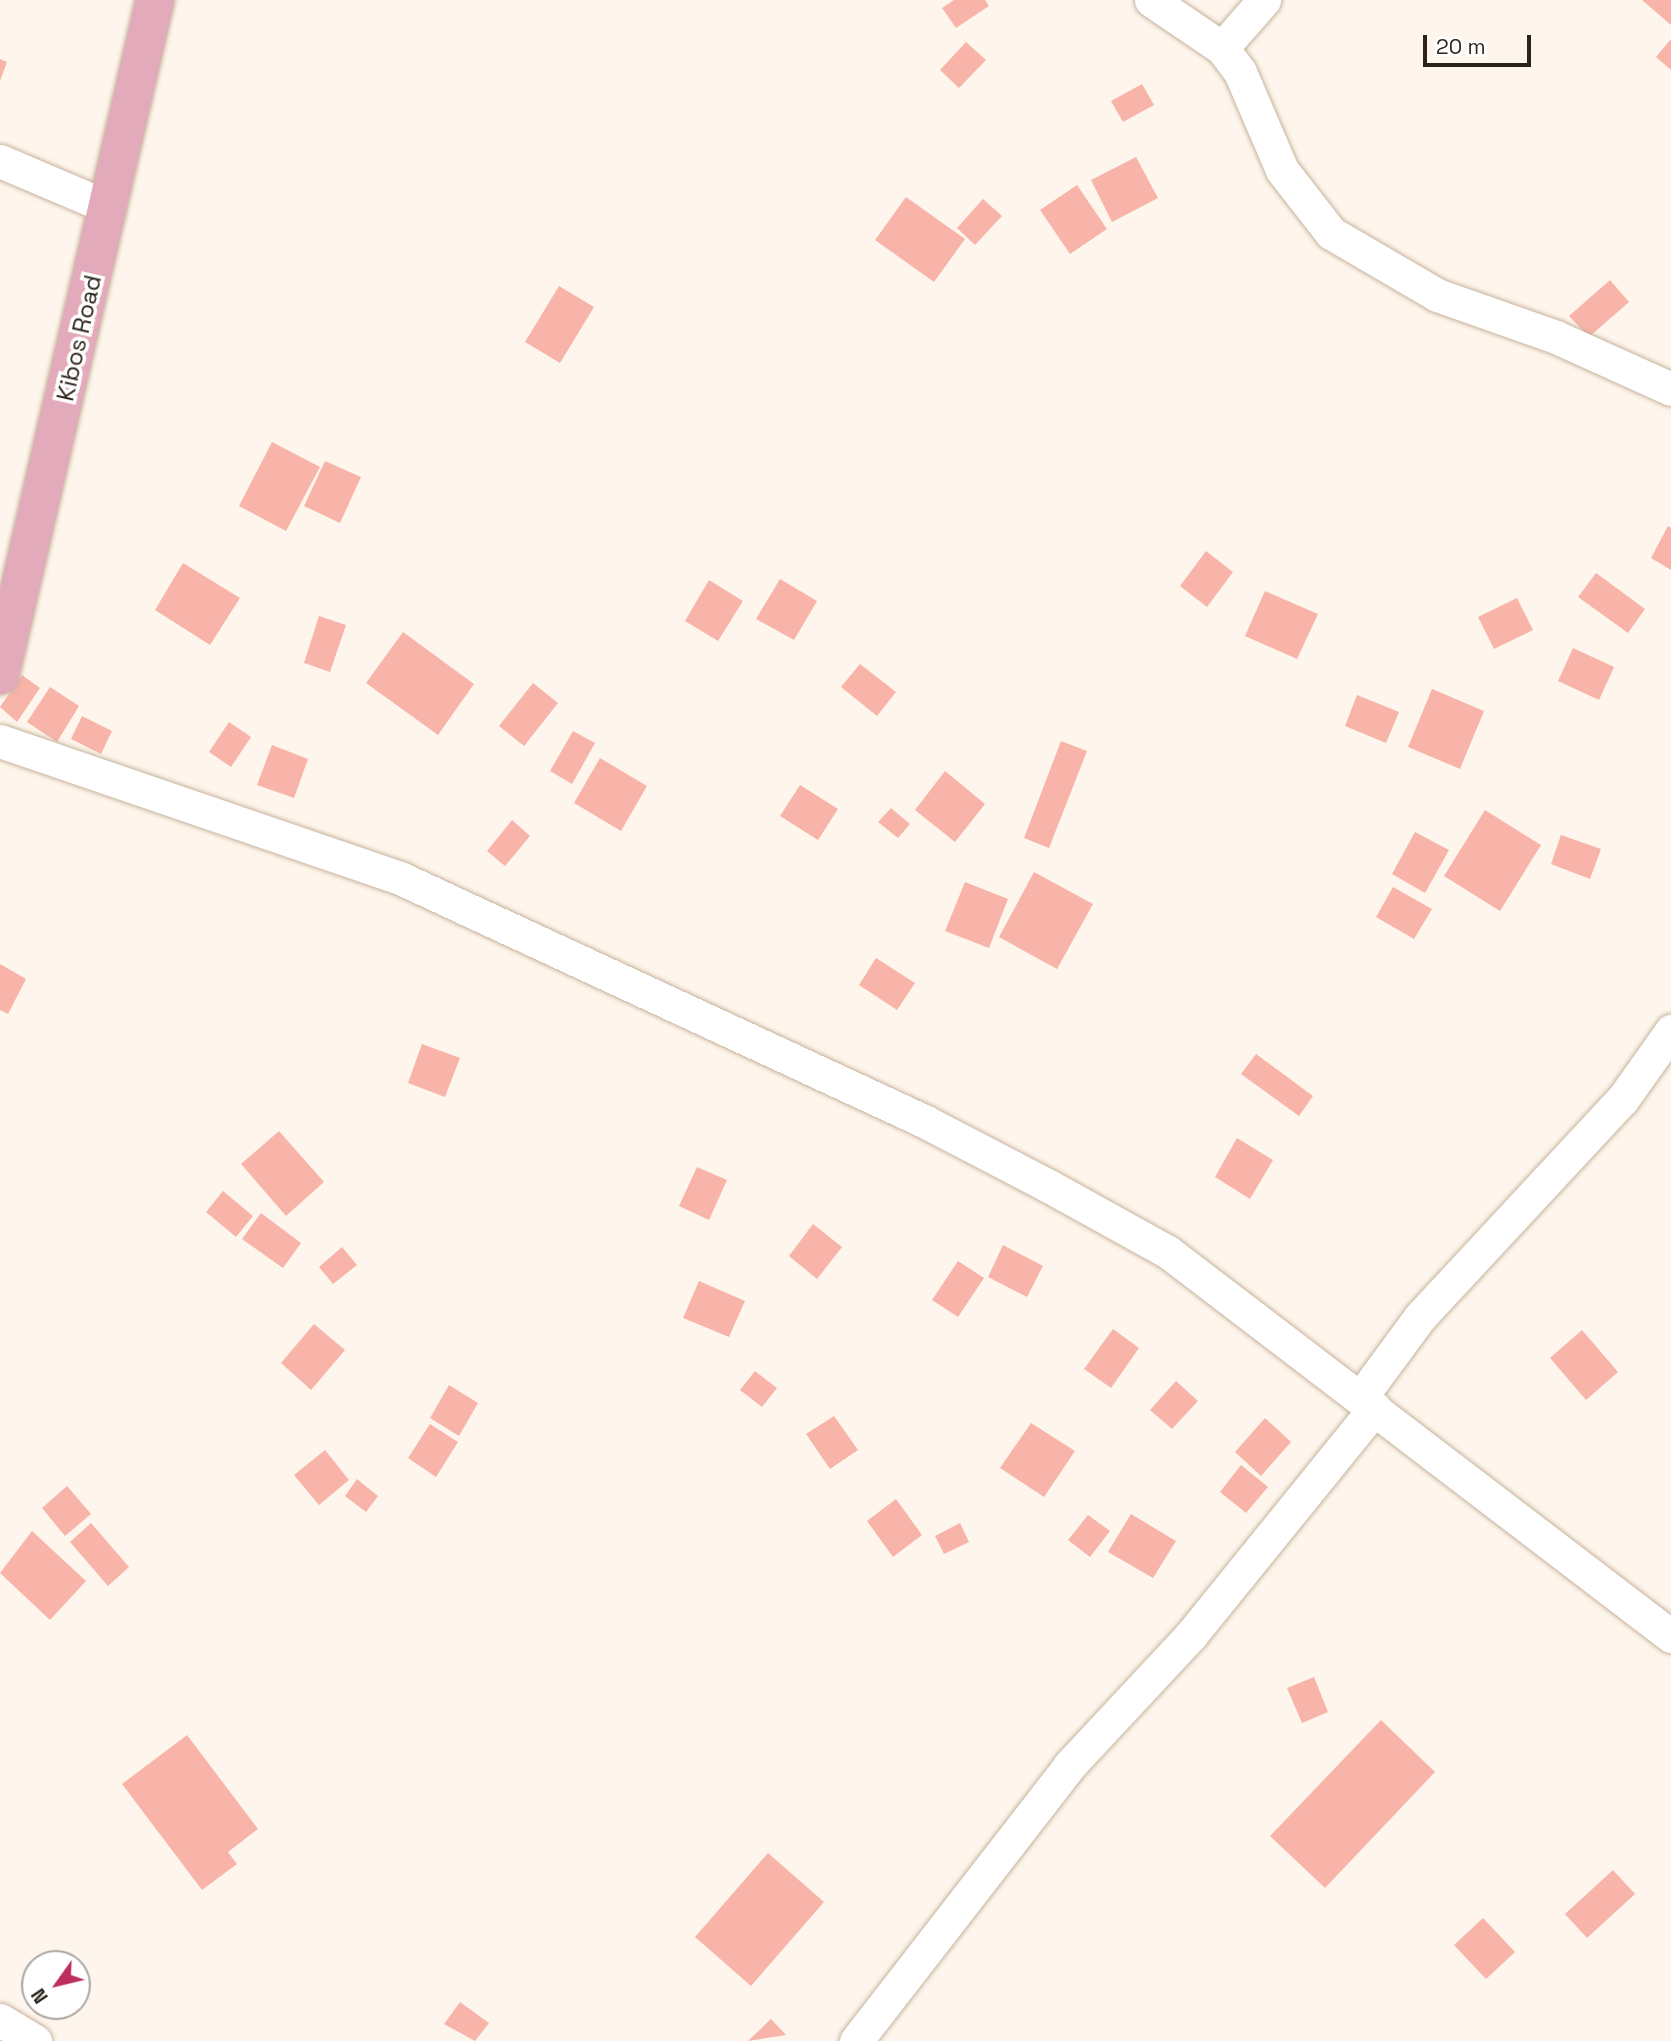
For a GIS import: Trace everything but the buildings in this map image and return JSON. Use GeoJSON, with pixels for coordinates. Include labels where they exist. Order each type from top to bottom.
{"type":"FeatureCollection","features":[{"type":"Feature","properties":{"kind":"main road","name":"Kibos Road"},"geometry":{"type":"LineString","coordinates":[[0,675],[155,0]]}},
{"type":"Feature","properties":{"kind":"street"},"geometry":{"type":"LineString","coordinates":[[1151,0],[1222,48],[1240,72],[1282,170],[1331,233],[1437,295],[1556,337],[1671,389]]}},
{"type":"Feature","properties":{"kind":"street"},"geometry":{"type":"LineString","coordinates":[[1222,48],[1264,0]]}},
{"type":"Feature","properties":{"kind":"street"},"geometry":{"type":"LineString","coordinates":[[0,161],[108,207]]}},
{"type":"Feature","properties":{"kind":"street"},"geometry":{"type":"LineString","coordinates":[[0,741],[400,878],[924,1121],[1168,1252],[1368,1402],[1671,1636]]}},
{"type":"Feature","properties":{"kind":"street"},"geometry":{"type":"LineString","coordinates":[[856,2041],[1069,1766],[1191,1635],[1368,1402],[1420,1317],[1622,1100],[1671,1031]]}},
{"type":"Feature","properties":{"kind":"street"},"geometry":{"type":"LineString","coordinates":[[0,2020],[35,2041]]}}]}
